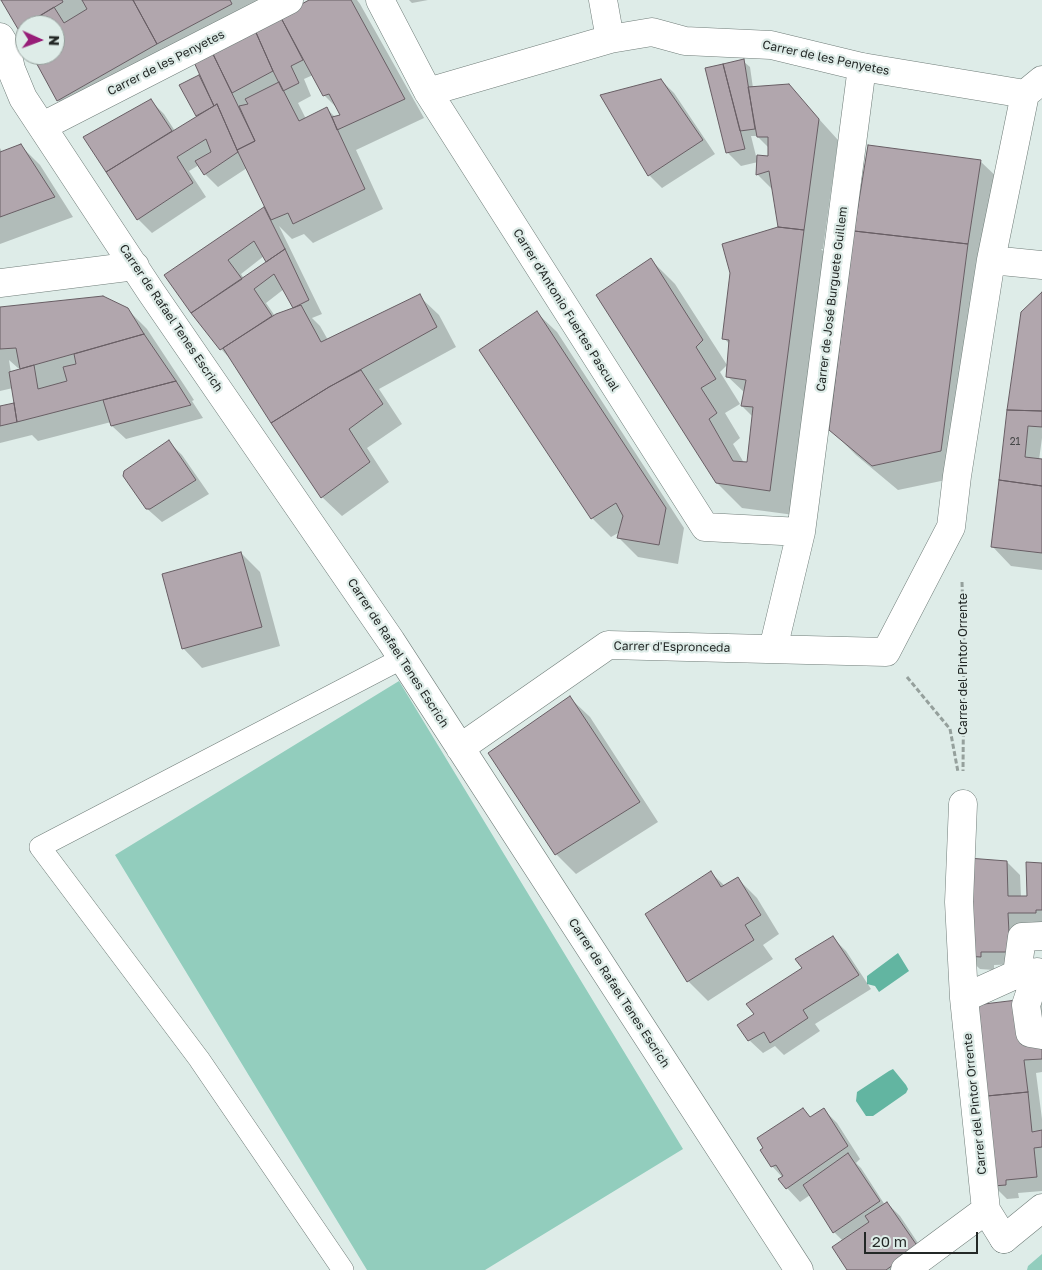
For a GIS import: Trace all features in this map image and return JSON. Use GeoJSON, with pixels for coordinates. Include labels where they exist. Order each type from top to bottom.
{"type":"FeatureCollection","features":[{"type":"Feature","properties":{"kind":"street","name":"Carrer de les Penyetes"},"geometry":{"type":"LineString","coordinates":[[43,126],[288,0]]}},
{"type":"Feature","properties":{"kind":"street"},"geometry":{"type":"LineString","coordinates":[[380,0],[428,92]]}},
{"type":"Feature","properties":{"kind":"street"},"geometry":{"type":"LineString","coordinates":[[603,0],[610,39]]}},
{"type":"Feature","properties":{"kind":"street","name":"Carrer de les Penyetes"},"geometry":{"type":"LineString","coordinates":[[428,92],[610,39],[652,32],[685,41],[771,45],[862,67],[1033,87],[991,260]]}},
{"type":"Feature","properties":{"kind":"street","name":"Carrer de Rafael Tenes Escrich"},"geometry":{"type":"LineString","coordinates":[[0,37],[6,47],[5,72],[403,658],[799,1270]]}},
{"type":"Feature","properties":{"kind":"street","name":"Carrer de José Burguete Guillem"},"geometry":{"type":"LineString","coordinates":[[773,648],[801,532],[862,67]]}},
{"type":"Feature","properties":{"kind":"street","name":"Carrer d'Antonio Fuertes Pascual"},"geometry":{"type":"LineString","coordinates":[[428,92],[705,527],[801,532]]}},
{"type":"Feature","properties":{"kind":"street"},"geometry":{"type":"LineString","coordinates":[[886,652],[951,527],[957,476],[991,260],[1042,265]]}},
{"type":"Feature","properties":{"kind":"street"},"geometry":{"type":"LineString","coordinates":[[0,282],[135,266]]}},
{"type":"Feature","properties":{"kind":"street","name":"Carrer d'Espronceda"},"geometry":{"type":"LineString","coordinates":[[460,748],[608,645],[886,652]]}},
{"type":"Feature","properties":{"kind":"street","name":"Carrer del Pintor Orrente"},"geometry":{"type":"LineString","coordinates":[[963,804],[959,902],[964,998],[986,1210],[1004,1239],[1042,1208]]}},
{"type":"Feature","properties":{"kind":"street"},"geometry":{"type":"LineString","coordinates":[[964,998],[1017,974],[1022,937],[1042,936]]}},
{"type":"Feature","properties":{"kind":"street"},"geometry":{"type":"LineString","coordinates":[[1042,972],[1037,972],[1026,1005],[1030,1033],[1042,1035]]}},
{"type":"Feature","properties":{"kind":"street"},"geometry":{"type":"LineString","coordinates":[[905,1270],[986,1210]]}},
{"type":"Feature","properties":{"kind":"lane"},"geometry":{"type":"LineString","coordinates":[[343,1270],[199,1059],[40,846],[403,658]]}},
{"type":"Feature","properties":{"kind":"path","name":"Carrer del Pintor Orrente"},"geometry":{"type":"LineString","coordinates":[[951,527],[961,555],[964,647],[963,804]]}},
{"type":"Feature","properties":{"kind":"path","name":"Carrer del Pintor Orrente"},"geometry":{"type":"LineString","coordinates":[[886,652],[950,729],[963,804]]}},
{"type":"Feature","properties":{"kind":"shaded area"},"geometry":{"type":"Polygon","coordinates":[[[399,681],[683,1149],[485,1270],[367,1270],[115,855],[399,681]]]}},
{"type":"Feature","properties":{"kind":"shaded area"},"geometry":{"type":"Polygon","coordinates":[[[898,953],[909,971],[879,992],[875,986],[867,984],[867,976],[898,953]]]}},
{"type":"Feature","properties":{"kind":"shaded area"},"geometry":{"type":"Polygon","coordinates":[[[893,1069],[906,1085],[908,1089],[906,1093],[873,1116],[866,1116],[856,1101],[857,1092],[893,1069]]]}},
{"type":"Feature","properties":{"kind":"shaded area"},"geometry":{"type":"Polygon","coordinates":[[[1042,1254],[1042,1270],[1027,1270],[1028,1266],[1042,1254]]]}},
{"type":"Feature","properties":{"kind":"building"},"geometry":{"type":"Polygon","coordinates":[[[1,0],[62,0],[63,2],[41,15],[15,15],[15,24],[1,0]]]}},
{"type":"Feature","properties":{"kind":"building"},"geometry":{"type":"Polygon","coordinates":[[[82,0],[133,0],[157,44],[57,101],[37,65],[65,65],[65,22],[87,9],[82,0]]]}},
{"type":"Feature","properties":{"kind":"building"},"geometry":{"type":"Polygon","coordinates":[[[133,0],[230,0],[232,4],[157,44],[133,0]]]}},
{"type":"Feature","properties":{"kind":"building"},"geometry":{"type":"Polygon","coordinates":[[[309,0],[351,0],[405,99],[337,130],[332,117],[340,115],[329,94],[323,96],[280,16],[309,0]]]}},
{"type":"Feature","properties":{"kind":"building"},"geometry":{"type":"Polygon","coordinates":[[[54,7],[59,15],[41,15],[54,7]]]}},
{"type":"Feature","properties":{"kind":"building"},"geometry":{"type":"Polygon","coordinates":[[[280,16],[303,60],[291,66],[299,83],[283,91],[254,28],[280,16]]]}},
{"type":"Feature","properties":{"kind":"building"},"geometry":{"type":"Polygon","coordinates":[[[254,28],[273,71],[232,93],[211,50],[254,28]]]}},
{"type":"Feature","properties":{"kind":"building"},"geometry":{"type":"Polygon","coordinates":[[[211,50],[255,141],[237,150],[217,104],[214,106],[193,60],[211,50]]]}},
{"type":"Feature","properties":{"kind":"building"},"geometry":{"type":"Polygon","coordinates":[[[744,59],[755,129],[740,131],[723,64],[744,59]]]}},
{"type":"Feature","properties":{"kind":"building"},"geometry":{"type":"Polygon","coordinates":[[[723,64],[745,149],[726,153],[705,68],[723,64]]]}},
{"type":"Feature","properties":{"kind":"building"},"geometry":{"type":"Polygon","coordinates":[[[199,75],[214,106],[196,116],[179,85],[199,75]]]}},
{"type":"Feature","properties":{"kind":"building"},"geometry":{"type":"Polygon","coordinates":[[[661,79],[703,140],[648,176],[600,95],[661,79]]]}},
{"type":"Feature","properties":{"kind":"building"},"geometry":{"type":"Polygon","coordinates":[[[279,82],[299,121],[327,107],[365,189],[293,224],[288,213],[271,220],[237,150],[255,141],[239,106],[248,104],[245,99],[279,82]]]}},
{"type":"Feature","properties":{"kind":"building"},"geometry":{"type":"Polygon","coordinates":[[[789,84],[819,119],[804,230],[778,227],[769,171],[756,175],[757,155],[768,156],[768,137],[757,137],[748,87],[789,84]]]}},
{"type":"Feature","properties":{"kind":"building"},"geometry":{"type":"Polygon","coordinates":[[[151,99],[172,131],[106,172],[83,137],[151,99]]]}},
{"type":"Feature","properties":{"kind":"building"},"geometry":{"type":"Polygon","coordinates":[[[217,104],[238,152],[204,175],[195,161],[211,152],[206,139],[177,157],[193,183],[137,220],[106,172],[217,104]]]}},
{"type":"Feature","properties":{"kind":"building"},"geometry":{"type":"Polygon","coordinates":[[[21,144],[55,197],[0,217],[0,152],[21,144]]]}},
{"type":"Feature","properties":{"kind":"building"},"geometry":{"type":"Polygon","coordinates":[[[868,145],[981,160],[968,244],[854,231],[868,145]]]}},
{"type":"Feature","properties":{"kind":"building"},"geometry":{"type":"Polygon","coordinates":[[[264,207],[285,249],[266,262],[254,241],[228,260],[242,279],[191,313],[164,275],[264,207]]]}},
{"type":"Feature","properties":{"kind":"building"},"geometry":{"type":"Polygon","coordinates":[[[778,227],[804,230],[770,491],[716,483],[596,295],[651,258],[703,340],[696,347],[716,379],[701,388],[717,413],[709,419],[733,461],[747,462],[753,407],[741,406],[746,380],[726,377],[729,340],[722,339],[730,273],[722,244],[778,227]]]}},
{"type":"Feature","properties":{"kind":"building"},"geometry":{"type":"Polygon","coordinates":[[[854,231],[968,244],[941,451],[872,466],[829,430],[854,231]]]}},
{"type":"Feature","properties":{"kind":"building"},"geometry":{"type":"Polygon","coordinates":[[[285,249],[309,300],[293,308],[274,274],[254,289],[272,316],[220,350],[191,313],[285,249]]]}},
{"type":"Feature","properties":{"kind":"building"},"geometry":{"type":"Polygon","coordinates":[[[1042,292],[1042,411],[1007,410],[1021,312],[1042,292]]]}},
{"type":"Feature","properties":{"kind":"building"},"geometry":{"type":"Polygon","coordinates":[[[420,294],[437,327],[329,387],[271,423],[223,348],[276,314],[301,305],[321,342],[420,294]]]}},
{"type":"Feature","properties":{"kind":"building"},"geometry":{"type":"Polygon","coordinates":[[[103,296],[128,308],[144,334],[20,369],[16,348],[0,349],[0,307],[103,296]]]}},
{"type":"Feature","properties":{"kind":"building"},"geometry":{"type":"Polygon","coordinates":[[[537,311],[666,508],[659,545],[617,538],[623,516],[616,503],[591,519],[479,350],[537,311]]]}},
{"type":"Feature","properties":{"kind":"building"},"geometry":{"type":"Polygon","coordinates":[[[144,334],[176,381],[17,422],[9,372],[34,365],[38,389],[67,381],[63,367],[76,364],[74,354],[144,334]]]}},
{"type":"Feature","properties":{"kind":"building"},"geometry":{"type":"Polygon","coordinates":[[[361,370],[383,404],[349,429],[370,462],[321,498],[271,423],[329,387],[361,370]]]}},
{"type":"Feature","properties":{"kind":"building"},"geometry":{"type":"Polygon","coordinates":[[[176,381],[191,405],[111,426],[103,400],[176,381]]]}},
{"type":"Feature","properties":{"kind":"building"},"geometry":{"type":"Polygon","coordinates":[[[14,403],[17,422],[0,426],[0,406],[14,403]]]}},
{"type":"Feature","properties":{"kind":"building"},"geometry":{"type":"Polygon","coordinates":[[[1007,410],[1042,411],[1042,427],[1028,426],[1025,457],[1042,459],[1042,486],[999,480],[1007,410]]]}},
{"type":"Feature","properties":{"kind":"building"},"geometry":{"type":"Polygon","coordinates":[[[169,440],[196,480],[150,509],[146,509],[123,476],[124,471],[169,440]]]}},
{"type":"Feature","properties":{"kind":"building"},"geometry":{"type":"Polygon","coordinates":[[[999,480],[1042,486],[1042,553],[991,547],[999,480]]]}},
{"type":"Feature","properties":{"kind":"building"},"geometry":{"type":"Polygon","coordinates":[[[241,552],[262,627],[182,649],[162,574],[241,552]]]}},
{"type":"Feature","properties":{"kind":"building"},"geometry":{"type":"Polygon","coordinates":[[[570,696],[640,802],[555,855],[488,753],[570,696]]]}},
{"type":"Feature","properties":{"kind":"building"},"geometry":{"type":"Polygon","coordinates":[[[968,858],[1007,861],[1008,896],[1027,896],[1026,862],[1042,863],[1042,910],[1036,910],[1036,913],[1008,913],[1010,952],[981,952],[981,957],[965,956],[968,858]]]}},
{"type":"Feature","properties":{"kind":"building"},"geometry":{"type":"Polygon","coordinates":[[[711,871],[721,887],[738,877],[761,915],[745,925],[754,940],[687,982],[645,914],[711,871]]]}},
{"type":"Feature","properties":{"kind":"building"},"geometry":{"type":"Polygon","coordinates":[[[833,936],[859,975],[803,1010],[808,1018],[770,1043],[764,1032],[748,1041],[737,1025],[754,1014],[746,1004],[802,968],[795,959],[833,936]]]}},
{"type":"Feature","properties":{"kind":"building"},"geometry":{"type":"Polygon","coordinates":[[[984,999],[984,1004],[1017,1000],[1021,1044],[1042,1042],[1042,1059],[1024,1060],[1028,1092],[987,1096],[972,1014],[984,999]]]}},
{"type":"Feature","properties":{"kind":"building"},"geometry":{"type":"Polygon","coordinates":[[[1028,1092],[1032,1132],[1042,1130],[1042,1147],[1034,1148],[1037,1177],[1006,1180],[1006,1185],[993,1186],[987,1096],[1028,1092]]]}},
{"type":"Feature","properties":{"kind":"building"},"geometry":{"type":"Polygon","coordinates":[[[803,1108],[810,1117],[824,1108],[848,1146],[786,1189],[778,1179],[783,1176],[776,1165],[771,1167],[760,1150],[763,1148],[757,1138],[803,1108]]]}},
{"type":"Feature","properties":{"kind":"building"},"geometry":{"type":"Polygon","coordinates":[[[848,1153],[880,1201],[833,1233],[803,1185],[848,1153]]]}},
{"type":"Feature","properties":{"kind":"building"},"geometry":{"type":"Polygon","coordinates":[[[887,1202],[918,1247],[886,1270],[847,1270],[832,1247],[869,1222],[865,1216],[887,1202]]]}}]}
